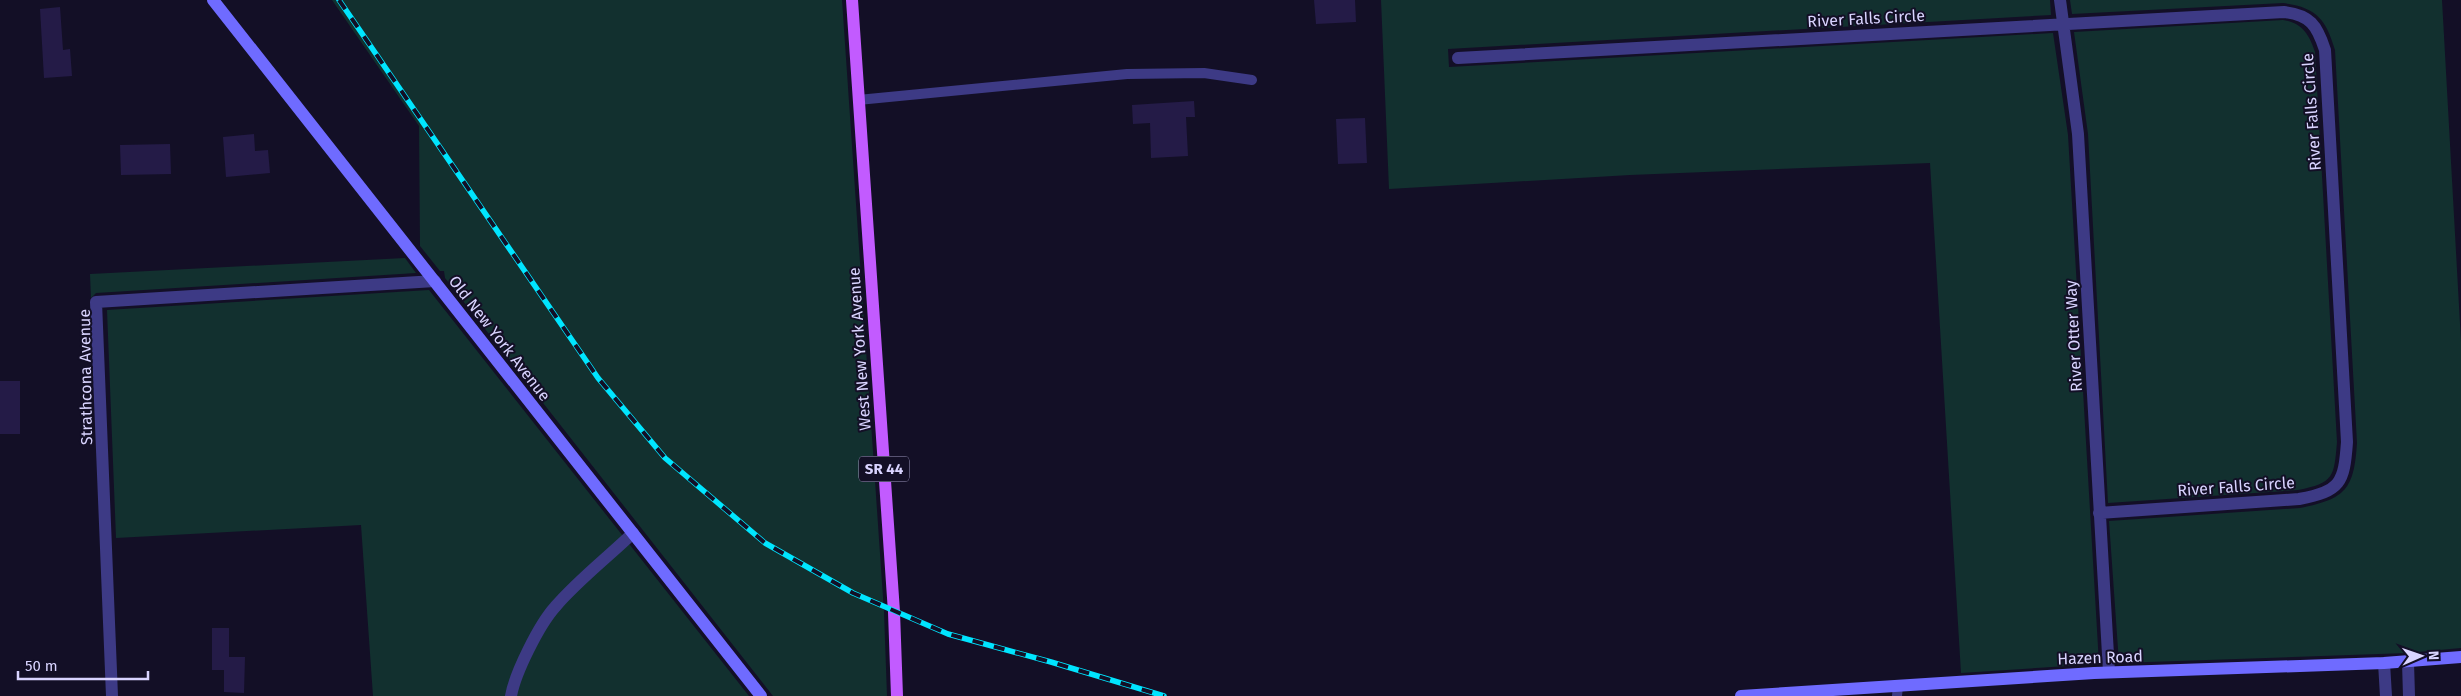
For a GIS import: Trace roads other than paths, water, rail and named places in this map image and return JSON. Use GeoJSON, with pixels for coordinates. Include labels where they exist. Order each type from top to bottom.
{"type":"FeatureCollection","features":[{"type":"Feature","properties":{"kind":"main road","name":"West New York Avenue"},"geometry":{"type":"LineString","coordinates":[[852,0],[894,612],[897,696]]}},
{"type":"Feature","properties":{"kind":"street","name":"Old New York Avenue"},"geometry":{"type":"LineString","coordinates":[[213,0],[761,696]]}},
{"type":"Feature","properties":{"kind":"street","name":"River Otter Way"},"geometry":{"type":"LineString","coordinates":[[2060,0],[2078,134],[2098,512],[2109,672]]}},
{"type":"Feature","properties":{"kind":"street","name":"River Falls Circle"},"geometry":{"type":"LineString","coordinates":[[1458,58],[2062,23],[2284,12],[2300,14],[2312,24],[2320,36],[2325,50],[2347,442],[2345,467],[2339,483],[2322,494],[2299,499],[2098,512]]}},
{"type":"Feature","properties":{"kind":"street","name":"Strathcona Avenue"},"geometry":{"type":"LineString","coordinates":[[112,696],[96,302],[435,281]]}},
{"type":"Feature","properties":{"kind":"street"},"geometry":{"type":"LineString","coordinates":[[511,696],[513,686],[533,643],[554,607],[633,533]]}},
{"type":"Feature","properties":{"kind":"street","name":"Hazen Road"},"geometry":{"type":"LineString","coordinates":[[1741,696],[1898,691],[2109,672],[2408,662],[2461,657]]}},
{"type":"Feature","properties":{"kind":"street"},"geometry":{"type":"LineString","coordinates":[[2408,662],[2409,696]]}},
{"type":"Feature","properties":{"kind":"street"},"geometry":{"type":"LineString","coordinates":[[2384,663],[2386,696]]}},
{"type":"Feature","properties":{"kind":"lane"},"geometry":{"type":"LineString","coordinates":[[858,100],[1127,74],[1204,73],[1252,80]]}},
{"type":"Feature","properties":{"kind":"railway"},"geometry":{"type":"LineString","coordinates":[[339,0],[598,378],[665,458],[765,543],[853,593],[948,634],[1051,662],[1164,696]]}}]}
